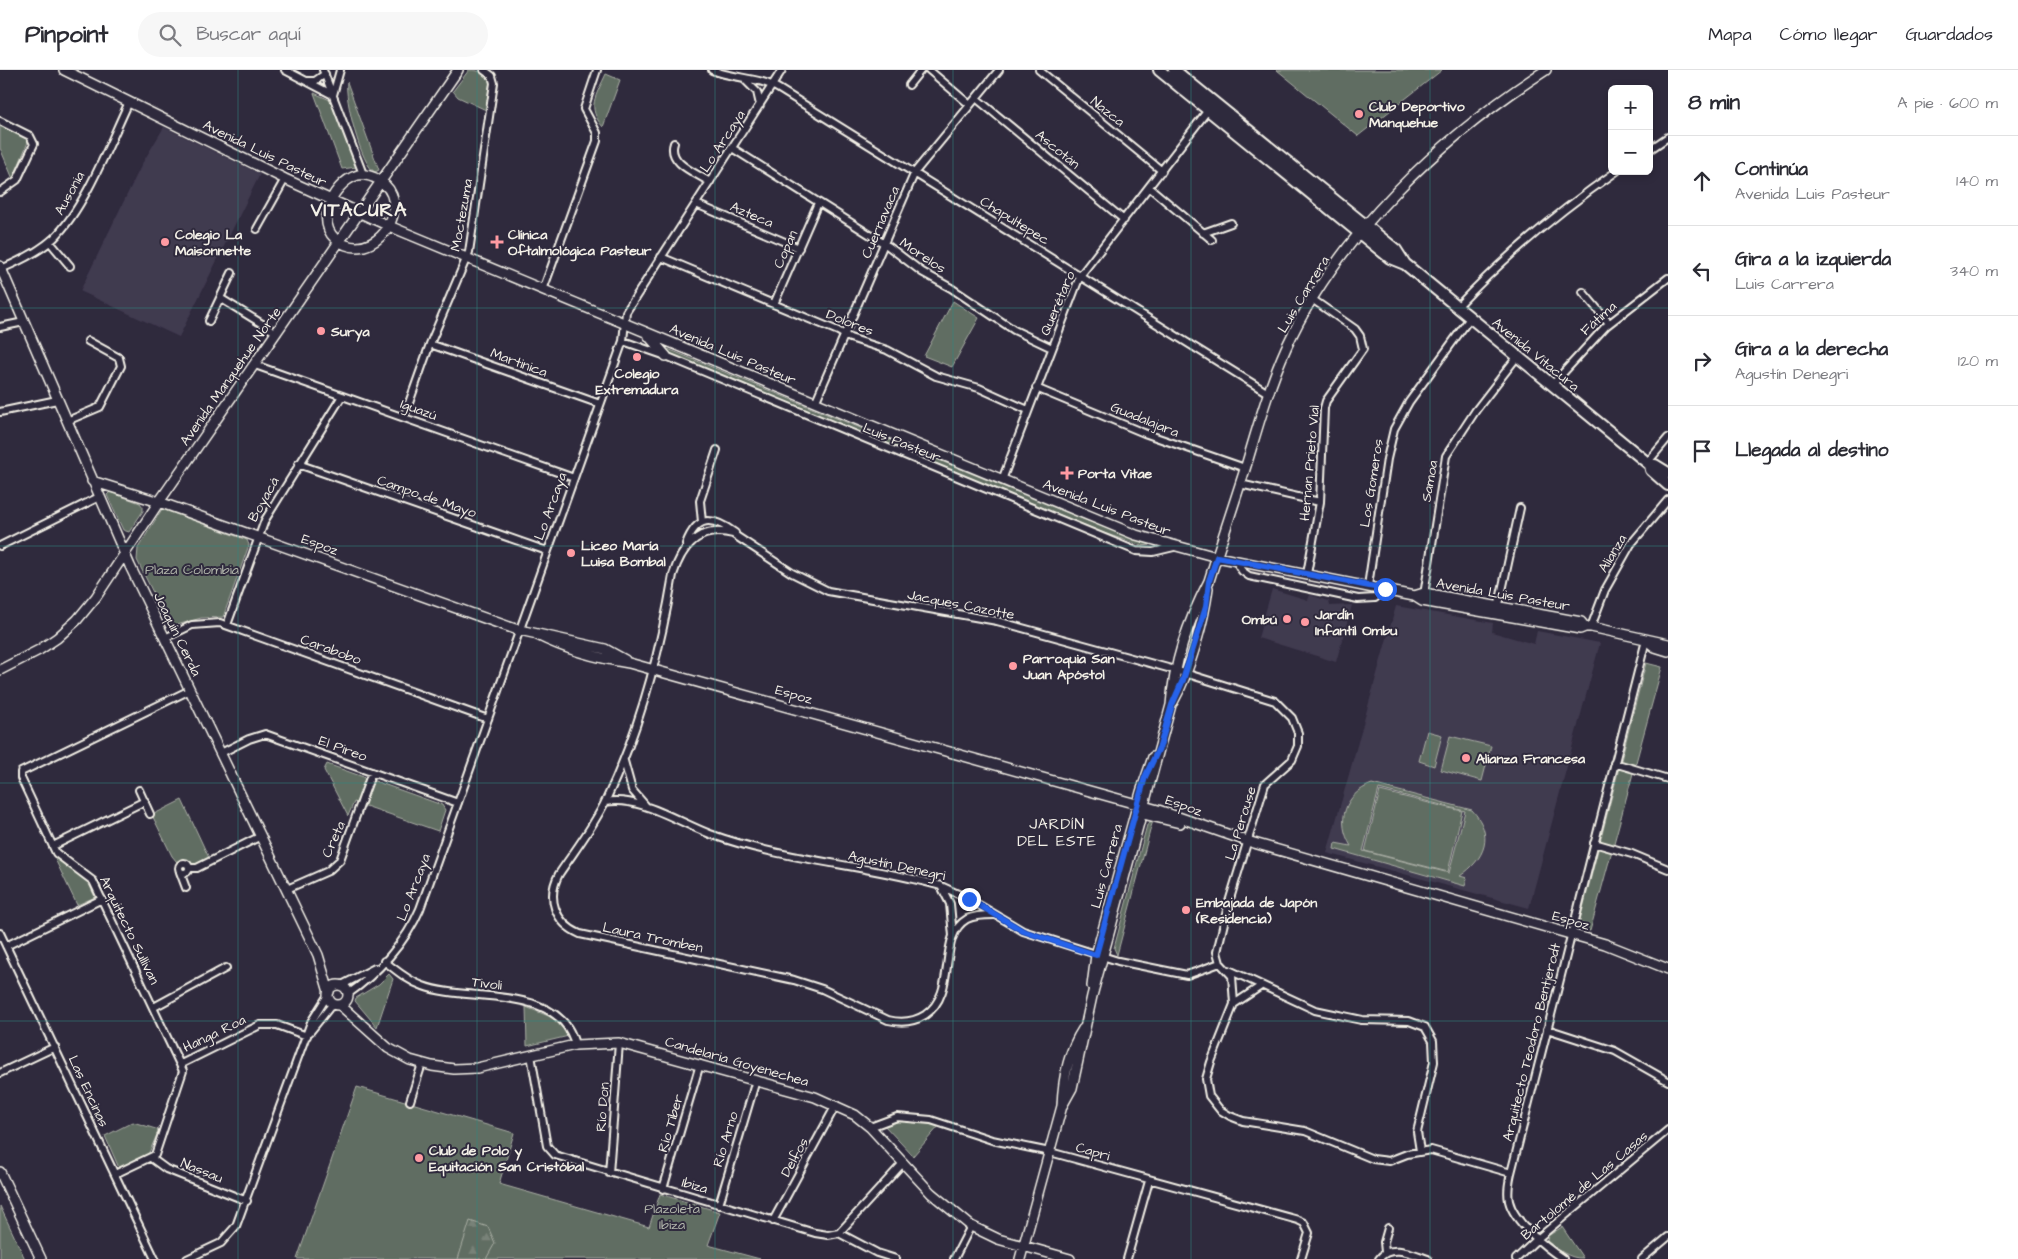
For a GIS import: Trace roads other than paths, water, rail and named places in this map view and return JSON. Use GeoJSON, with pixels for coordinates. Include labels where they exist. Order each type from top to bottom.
{"type":"FeatureCollection","features":[{"type":"Feature","properties":{"kind":"main road","name":"Avenida Vitacura"},"geometry":{"type":"LineString","coordinates":[[1160,70],[1208,110],[1363,230]]}},
{"type":"Feature","properties":{"kind":"main road","name":"Avenida Vitacura"},"geometry":{"type":"LineString","coordinates":[[1174,70],[1363,230],[1390,258],[1405,264],[1649,464],[1652,470],[1668,485]]}},
{"type":"Feature","properties":{"kind":"main road","name":"Avenida Vitacura"},"geometry":{"type":"LineString","coordinates":[[1649,464],[1655,465],[1668,473]]}},
{"type":"Feature","properties":{"kind":"street","name":"Avenida Luis Pasteur"},"geometry":{"type":"LineString","coordinates":[[64,70],[285,179],[389,226],[1111,525],[1174,547],[1217,557],[1497,611],[1581,622],[1588,627],[1668,644]]}},
{"type":"Feature","properties":{"kind":"street"},"geometry":{"type":"LineString","coordinates":[[285,70],[333,95]]}},
{"type":"Feature","properties":{"kind":"street"},"geometry":{"type":"LineString","coordinates":[[333,95],[340,70]]}},
{"type":"Feature","properties":{"kind":"street","name":"Avenida Manquehue Norte"},"geometry":{"type":"LineString","coordinates":[[0,670],[39,650],[77,620],[96,597],[159,502],[458,70]]}},
{"type":"Feature","properties":{"kind":"street","name":"Moctezuma"},"geometry":{"type":"LineString","coordinates":[[404,417],[430,344],[471,245],[494,83],[492,76],[484,70]]}},
{"type":"Feature","properties":{"kind":"street"},"geometry":{"type":"LineString","coordinates":[[543,290],[597,141],[597,133],[584,109],[597,70]]}},
{"type":"Feature","properties":{"kind":"street","name":"Chapultepec"},"geometry":{"type":"LineString","coordinates":[[712,70],[745,80],[773,85],[1268,393]]}},
{"type":"Feature","properties":{"kind":"street","name":"Lo Arcaya"},"geometry":{"type":"LineString","coordinates":[[339,986],[376,968],[404,938],[414,923],[623,341],[627,309],[782,70]]}},
{"type":"Feature","properties":{"kind":"street"},"geometry":{"type":"LineString","coordinates":[[910,85],[921,70]]}},
{"type":"Feature","properties":{"kind":"street"},"geometry":{"type":"LineString","coordinates":[[929,70],[970,105]]}},
{"type":"Feature","properties":{"kind":"street","name":"Cuernavaca"},"geometry":{"type":"LineString","coordinates":[[815,403],[915,172],[999,70]]}},
{"type":"Feature","properties":{"kind":"street","name":"Nazca"},"geometry":{"type":"LineString","coordinates":[[1039,70],[1162,171]]}},
{"type":"Feature","properties":{"kind":"street","name":"Luis Carrera"},"geometry":{"type":"LineString","coordinates":[[1020,1259],[1025,1247],[1062,1106],[1063,1083],[1073,1044],[1085,1025],[1100,956],[1139,810],[1148,768],[1160,746],[1197,604],[1209,581],[1268,393],[1286,348],[1312,300],[1363,230],[1446,146],[1488,111],[1546,70]]}},
{"type":"Feature","properties":{"kind":"street"},"geometry":{"type":"LineString","coordinates":[[306,81],[315,81],[324,72],[363,174]]}},
{"type":"Feature","properties":{"kind":"street"},"geometry":{"type":"LineString","coordinates":[[745,80],[758,92],[760,105]]}},
{"type":"Feature","properties":{"kind":"street","name":"Ascotán"},"geometry":{"type":"LineString","coordinates":[[976,98],[1124,220]]}},
{"type":"Feature","properties":{"kind":"street","name":"Ausonia"},"geometry":{"type":"LineString","coordinates":[[1,268],[30,256],[50,242],[74,214],[129,102]]}},
{"type":"Feature","properties":{"kind":"street","name":"Querétaro"},"geometry":{"type":"LineString","coordinates":[[1002,480],[1080,276],[1208,110]]}},
{"type":"Feature","properties":{"kind":"street"},"geometry":{"type":"LineString","coordinates":[[0,121],[30,136],[34,144],[17,180],[0,192]]}},
{"type":"Feature","properties":{"kind":"street"},"geometry":{"type":"LineString","coordinates":[[1653,147],[1668,137]]}},
{"type":"Feature","properties":{"kind":"street"},"geometry":{"type":"LineString","coordinates":[[674,143],[672,152],[676,161],[710,182]]}},
{"type":"Feature","properties":{"kind":"street","name":"Morelos"},"geometry":{"type":"LineString","coordinates":[[732,148],[884,244],[922,272],[951,288],[1014,330],[1052,348]]}},
{"type":"Feature","properties":{"kind":"street"},"geometry":{"type":"LineString","coordinates":[[363,174],[381,181],[390,190],[395,203],[395,213],[389,226],[380,236],[366,245],[353,247],[340,242],[330,232],[327,222],[327,209],[331,200],[344,182],[352,176],[363,174]]}},
{"type":"Feature","properties":{"kind":"street"},"geometry":{"type":"LineString","coordinates":[[1457,307],[1493,268],[1524,241],[1611,175]]}},
{"type":"Feature","properties":{"kind":"street"},"geometry":{"type":"LineString","coordinates":[[257,229],[285,179]]}},
{"type":"Feature","properties":{"kind":"street"},"geometry":{"type":"LineString","coordinates":[[1149,187],[1212,240]]}},
{"type":"Feature","properties":{"kind":"street","name":"Copan"},"geometry":{"type":"LineString","coordinates":[[774,304],[818,203]]}},
{"type":"Feature","properties":{"kind":"street","name":"Azteca"},"geometry":{"type":"LineString","coordinates":[[696,204],[799,248]]}},
{"type":"Feature","properties":{"kind":"street"},"geometry":{"type":"LineString","coordinates":[[1203,233],[1231,223]]}},
{"type":"Feature","properties":{"kind":"street"},"geometry":{"type":"LineString","coordinates":[[50,242],[70,266]]}},
{"type":"Feature","properties":{"kind":"street","name":"Dolores"},"geometry":{"type":"LineString","coordinates":[[661,256],[845,335],[887,350],[936,376],[979,388],[1028,410]]}},
{"type":"Feature","properties":{"kind":"street","name":"Joaquín Cerda"},"geometry":{"type":"LineString","coordinates":[[1,268],[99,498],[125,554],[318,955],[348,997]]}},
{"type":"Feature","properties":{"kind":"street"},"geometry":{"type":"LineString","coordinates":[[209,321],[232,273]]}},
{"type":"Feature","properties":{"kind":"street","name":"Fátima"},"geometry":{"type":"LineString","coordinates":[[1552,385],[1578,354],[1609,323],[1668,278]]}},
{"type":"Feature","properties":{"kind":"street"},"geometry":{"type":"LineString","coordinates":[[1583,292],[1609,323]]}},
{"type":"Feature","properties":{"kind":"street"},"geometry":{"type":"LineString","coordinates":[[220,298],[277,333]]}},
{"type":"Feature","properties":{"kind":"street","name":"Hernan Prieto Vial"},"geometry":{"type":"LineString","coordinates":[[1307,574],[1320,502],[1324,408],[1363,349],[1363,342],[1355,329],[1312,300]]}},
{"type":"Feature","properties":{"kind":"street","name":"Los Gomeros"},"geometry":{"type":"LineString","coordinates":[[1368,586],[1387,459],[1394,429],[1409,402],[1470,318]]}},
{"type":"Feature","properties":{"kind":"street"},"geometry":{"type":"LineString","coordinates":[[0,328],[24,322]]}},
{"type":"Feature","properties":{"kind":"street"},"geometry":{"type":"LineString","coordinates":[[645,332],[666,356]]}},
{"type":"Feature","properties":{"kind":"street"},"geometry":{"type":"LineString","coordinates":[[67,421],[100,407],[121,366],[119,358],[88,341]]}},
{"type":"Feature","properties":{"kind":"street","name":"Luis Pasteur"},"geometry":{"type":"LineString","coordinates":[[623,341],[666,356],[1136,551],[1153,552],[1174,547]]}},
{"type":"Feature","properties":{"kind":"street","name":"Martinica"},"geometry":{"type":"LineString","coordinates":[[430,344],[600,404]]}},
{"type":"Feature","properties":{"kind":"street","name":"Samoa"},"geometry":{"type":"LineString","coordinates":[[1420,597],[1446,456],[1476,410],[1517,357]]}},
{"type":"Feature","properties":{"kind":"street","name":"Iguazú"},"geometry":{"type":"LineString","coordinates":[[255,364],[574,478]]}},
{"type":"Feature","properties":{"kind":"street","name":"Guadalajara"},"geometry":{"type":"LineString","coordinates":[[1036,388],[1144,433],[1245,468]]}},
{"type":"Feature","properties":{"kind":"street","name":"Boyacá"},"geometry":{"type":"LineString","coordinates":[[227,625],[265,520],[298,464],[342,396]]}},
{"type":"Feature","properties":{"kind":"street"},"geometry":{"type":"LineString","coordinates":[[0,412],[57,400]]}},
{"type":"Feature","properties":{"kind":"street"},"geometry":{"type":"LineString","coordinates":[[1649,464],[1668,438]]}},
{"type":"Feature","properties":{"kind":"street"},"geometry":{"type":"LineString","coordinates":[[653,669],[673,575],[692,530],[702,522],[700,501],[717,450]]}},
{"type":"Feature","properties":{"kind":"street","name":"Campo de Mayo"},"geometry":{"type":"LineString","coordinates":[[298,464],[547,551]]}},
{"type":"Feature","properties":{"kind":"street","name":"Espoz"},"geometry":{"type":"LineString","coordinates":[[92,480],[520,630],[605,650],[629,662],[1571,934],[1624,951],[1668,969]]}},
{"type":"Feature","properties":{"kind":"street"},"geometry":{"type":"LineString","coordinates":[[1240,484],[1320,502]]}},
{"type":"Feature","properties":{"kind":"street"},"geometry":{"type":"LineString","coordinates":[[0,546],[99,498]]}},
{"type":"Feature","properties":{"kind":"street","name":"Alianza"},"geometry":{"type":"LineString","coordinates":[[1588,627],[1605,590],[1631,544],[1668,500]]}},
{"type":"Feature","properties":{"kind":"street"},"geometry":{"type":"LineString","coordinates":[[1497,611],[1520,508]]}},
{"type":"Feature","properties":{"kind":"street","name":"Jacques Cazotte"},"geometry":{"type":"LineString","coordinates":[[702,522],[720,523],[792,574],[828,591],[996,621],[1180,672]]}},
{"type":"Feature","properties":{"kind":"street","name":"Jacques Cazotte"},"geometry":{"type":"LineString","coordinates":[[685,548],[700,536],[722,531],[746,541]]}},
{"type":"Feature","properties":{"kind":"street"},"geometry":{"type":"LineString","coordinates":[[1236,561],[1242,571],[1248,576],[1358,599],[1374,598],[1385,589]]}},
{"type":"Feature","properties":{"kind":"street","name":"Carabobo"},"geometry":{"type":"LineString","coordinates":[[165,638],[198,623],[212,622],[227,625],[488,719]]}},
{"type":"Feature","properties":{"kind":"street","name":"Avenida Luis Pasteur"},"geometry":{"type":"LineString","coordinates":[[1646,640],[1655,647],[1668,652]]}},
{"type":"Feature","properties":{"kind":"street","name":"Arquitecto Teodoro Bentjerodt"},"geometry":{"type":"LineString","coordinates":[[1563,1259],[1536,1240],[1510,1204],[1508,1192],[1511,1173],[1547,1029],[1646,640]]}},
{"type":"Feature","properties":{"kind":"street","name":"Laura Tromben"},"geometry":{"type":"LineString","coordinates":[[653,669],[643,708],[624,761],[605,802],[559,874],[554,887],[553,900],[557,915],[568,928],[580,934],[794,980],[822,989],[888,1020],[899,1022],[922,1017],[938,1002],[945,984],[953,937],[950,904],[941,886]]}},
{"type":"Feature","properties":{"kind":"street","name":"La Perouse"},"geometry":{"type":"LineString","coordinates":[[1180,672],[1275,701],[1286,710],[1295,725],[1299,741],[1292,760],[1265,784],[1218,946],[1220,963]]}},
{"type":"Feature","properties":{"kind":"street","name":"Arquitecto Sullivan"},"geometry":{"type":"LineString","coordinates":[[181,1064],[102,899],[89,876],[59,856],[21,778],[21,772],[190,690]]}},
{"type":"Feature","properties":{"kind":"street","name":"El Pireo"},"geometry":{"type":"LineString","coordinates":[[221,753],[249,739],[265,734],[458,803]]}},
{"type":"Feature","properties":{"kind":"street","name":"Agustín Denegri"},"geometry":{"type":"LineString","coordinates":[[624,761],[632,790],[648,807]]}},
{"type":"Feature","properties":{"kind":"street"},"geometry":{"type":"LineString","coordinates":[[1614,763],[1668,779]]}},
{"type":"Feature","properties":{"kind":"street","name":"Creta"},"geometry":{"type":"LineString","coordinates":[[287,889],[328,871],[340,860],[372,772]]}},
{"type":"Feature","properties":{"kind":"street"},"geometry":{"type":"LineString","coordinates":[[139,790],[150,814]]}},
{"type":"Feature","properties":{"kind":"street","name":"Agustín Denegri"},"geometry":{"type":"LineString","coordinates":[[605,802],[625,800],[648,807],[701,830],[757,849],[941,886],[969,899],[1023,931],[1100,956],[1180,974],[1200,971],[1220,963]]}},
{"type":"Feature","properties":{"kind":"street"},"geometry":{"type":"LineString","coordinates":[[53,846],[145,801]]}},
{"type":"Feature","properties":{"kind":"street"},"geometry":{"type":"LineString","coordinates":[[186,888],[179,867],[183,863],[187,864],[189,868],[197,868],[261,836]]}},
{"type":"Feature","properties":{"kind":"street"},"geometry":{"type":"LineString","coordinates":[[1594,843],[1632,854],[1668,869]]}},
{"type":"Feature","properties":{"kind":"street"},"geometry":{"type":"LineString","coordinates":[[6,946],[102,899]]}},
{"type":"Feature","properties":{"kind":"street","name":"Laura Tromben"},"geometry":{"type":"LineString","coordinates":[[953,937],[968,918],[994,915]]}},
{"type":"Feature","properties":{"kind":"street","name":"Las Encinas"},"geometry":{"type":"LineString","coordinates":[[0,933],[155,1259]]}},
{"type":"Feature","properties":{"kind":"street","name":"Joaquín Cerda"},"geometry":{"type":"LineString","coordinates":[[318,955],[330,1001],[337,1005]]}},
{"type":"Feature","properties":{"kind":"street","name":"Tivoli"},"geometry":{"type":"LineString","coordinates":[[384,961],[401,974],[424,986],[505,997],[535,1005],[568,1025],[576,1045]]}},
{"type":"Feature","properties":{"kind":"street"},"geometry":{"type":"LineString","coordinates":[[1220,963],[1261,986],[1326,1014],[1362,1020],[1409,1021],[1425,1027],[1433,1041],[1434,1062],[1418,1132],[1420,1151]]}},
{"type":"Feature","properties":{"kind":"street"},"geometry":{"type":"LineString","coordinates":[[154,1006],[226,968]]}},
{"type":"Feature","properties":{"kind":"street","name":"Lo Arcaya"},"geometry":{"type":"LineString","coordinates":[[348,997],[369,979],[376,968]]}},
{"type":"Feature","properties":{"kind":"street"},"geometry":{"type":"LineString","coordinates":[[1228,969],[1233,984],[1234,1004],[1210,1062],[1206,1079],[1209,1096],[1220,1110],[1243,1121],[1305,1131],[1373,1159],[1396,1160],[1420,1151],[1440,1151],[1511,1173]]}},
{"type":"Feature","properties":{"kind":"street"},"geometry":{"type":"LineString","coordinates":[[188,1259],[215,1246],[226,1238],[236,1226],[247,1201],[311,1022],[329,994],[339,986]]}},
{"type":"Feature","properties":{"kind":"street"},"geometry":{"type":"LineString","coordinates":[[1234,1004],[1261,986]]}},
{"type":"Feature","properties":{"kind":"street"},"geometry":{"type":"LineString","coordinates":[[307,1036],[326,1012],[348,997]]}},
{"type":"Feature","properties":{"kind":"street","name":"Candelaria Goyenechea"},"geometry":{"type":"LineString","coordinates":[[348,997],[359,1024]]}},
{"type":"Feature","properties":{"kind":"street","name":"Candelaria Goyenechea"},"geometry":{"type":"LineString","coordinates":[[337,1005],[388,1048],[422,1064],[443,1068],[466,1069],[488,1066],[576,1045],[619,1043],[700,1064],[836,1105],[870,1127],[946,1207],[971,1226],[998,1239],[1070,1259]]}},
{"type":"Feature","properties":{"kind":"street","name":"Hanga Roa"},"geometry":{"type":"LineString","coordinates":[[151,1158],[159,1146],[183,1071],[181,1064],[260,1025],[277,1025],[307,1036]]}},
{"type":"Feature","properties":{"kind":"street"},"geometry":{"type":"LineString","coordinates":[[1547,1029],[1615,1051],[1668,1081]]}},
{"type":"Feature","properties":{"kind":"street","name":"Río Don"},"geometry":{"type":"LineString","coordinates":[[609,1173],[619,1043]]}},
{"type":"Feature","properties":{"kind":"street"},"geometry":{"type":"LineString","coordinates":[[0,1073],[54,1047]]}},
{"type":"Feature","properties":{"kind":"street","name":"Ibiza"},"geometry":{"type":"LineString","coordinates":[[531,1055],[545,1136],[551,1152],[560,1158],[815,1233],[828,1235],[839,1233]]}},
{"type":"Feature","properties":{"kind":"street"},"geometry":{"type":"LineString","coordinates":[[410,1100],[422,1064]]}},
{"type":"Feature","properties":{"kind":"street","name":"Río Tíber"},"geometry":{"type":"LineString","coordinates":[[664,1189],[700,1064]]}},
{"type":"Feature","properties":{"kind":"street","name":"Río Arno"},"geometry":{"type":"LineString","coordinates":[[719,1205],[756,1080]]}},
{"type":"Feature","properties":{"kind":"street","name":"Delfos"},"geometry":{"type":"LineString","coordinates":[[773,1221],[836,1105]]}},
{"type":"Feature","properties":{"kind":"street","name":"Capri"},"geometry":{"type":"LineString","coordinates":[[870,1127],[890,1118],[915,1118],[945,1123],[992,1140],[1050,1152],[1149,1181],[1298,1220],[1304,1223],[1309,1233],[1301,1259]]}},
{"type":"Feature","properties":{"kind":"street","name":"Bartolomé de Las Casas"},"geometry":{"type":"LineString","coordinates":[[1516,1259],[1536,1240],[1668,1130]]}},
{"type":"Feature","properties":{"kind":"street"},"geometry":{"type":"LineString","coordinates":[[115,1174],[151,1158]]}},
{"type":"Feature","properties":{"kind":"street","name":"Nassau"},"geometry":{"type":"LineString","coordinates":[[151,1158],[166,1169],[247,1201]]}},
{"type":"Feature","properties":{"kind":"street"},"geometry":{"type":"LineString","coordinates":[[896,1259],[876,1253],[839,1233],[903,1163]]}},
{"type":"Feature","properties":{"kind":"street"},"geometry":{"type":"LineString","coordinates":[[0,1172],[41,1259]]}},
{"type":"Feature","properties":{"kind":"street"},"geometry":{"type":"LineString","coordinates":[[1127,1259],[1149,1181]]}},
{"type":"Feature","properties":{"kind":"street"},"geometry":{"type":"LineString","coordinates":[[954,1259],[971,1226]]}},
{"type":"Feature","properties":{"kind":"street"},"geometry":{"type":"LineString","coordinates":[[1385,1252],[1384,1242],[1388,1228]]}},
{"type":"Feature","properties":{"kind":"street"},"geometry":{"type":"LineString","coordinates":[[1642,1259],[1668,1237]]}},
{"type":"Feature","properties":{"kind":"street"},"geometry":{"type":"LineString","coordinates":[[1379,1259],[1385,1252],[1396,1250],[1428,1259]]}},
{"type":"Feature","properties":{"kind":"place","name":"Club Deportivo Manquehue"},"geometry":{"type":"Point","coordinates":[1359,114]}},
{"type":"Feature","properties":{"kind":"place","name":"Colegio La Maisonnette"},"geometry":{"type":"Point","coordinates":[165,242]}},
{"type":"Feature","properties":{"kind":"place","name":"Clínica Oftalmológica Pasteur"},"geometry":{"type":"Point","coordinates":[497,242]}},
{"type":"Feature","properties":{"kind":"place","name":"Surya"},"geometry":{"type":"Point","coordinates":[321,331]}},
{"type":"Feature","properties":{"kind":"place","name":"Colegio Extremadura"},"geometry":{"type":"Point","coordinates":[637,357]}},
{"type":"Feature","properties":{"kind":"place","name":"Porta Vitae"},"geometry":{"type":"Point","coordinates":[1067,473]}},
{"type":"Feature","properties":{"kind":"place","name":"Liceo María Luisa Bombal"},"geometry":{"type":"Point","coordinates":[571,553]}},
{"type":"Feature","properties":{"kind":"place","name":"Ombú"},"geometry":{"type":"Point","coordinates":[1287,619]}},
{"type":"Feature","properties":{"kind":"place","name":"Jardín Infantil Ombu"},"geometry":{"type":"Point","coordinates":[1305,622]}},
{"type":"Feature","properties":{"kind":"place","name":"Parroquia San Juan Apóstol"},"geometry":{"type":"Point","coordinates":[1013,666]}},
{"type":"Feature","properties":{"kind":"place","name":"Alianza Francesa"},"geometry":{"type":"Point","coordinates":[1466,758]}},
{"type":"Feature","properties":{"kind":"place","name":"Embajada de Japón (Residencia)"},"geometry":{"type":"Point","coordinates":[1186,910]}},
{"type":"Feature","properties":{"kind":"place","name":"Club de Polo y Equitación San Cristóbal"},"geometry":{"type":"Point","coordinates":[419,1158]}},
{"type":"Feature","properties":{"kind":"district","name":"VITACURA"},"geometry":{"type":"Point","coordinates":[359,209]}},
{"type":"Feature","properties":{"kind":"district","name":"JARDÍN DEL ESTE"},"geometry":{"type":"Point","coordinates":[1057,832]}},
{"type":"Feature","properties":{"kind":"park label","name":"Plaza Colombia"},"geometry":{"type":"Point","coordinates":[192,569]}},
{"type":"Feature","properties":{"kind":"park label","name":"Plazoleta Ibiza"},"geometry":{"type":"Point","coordinates":[672,1216]}}]}
